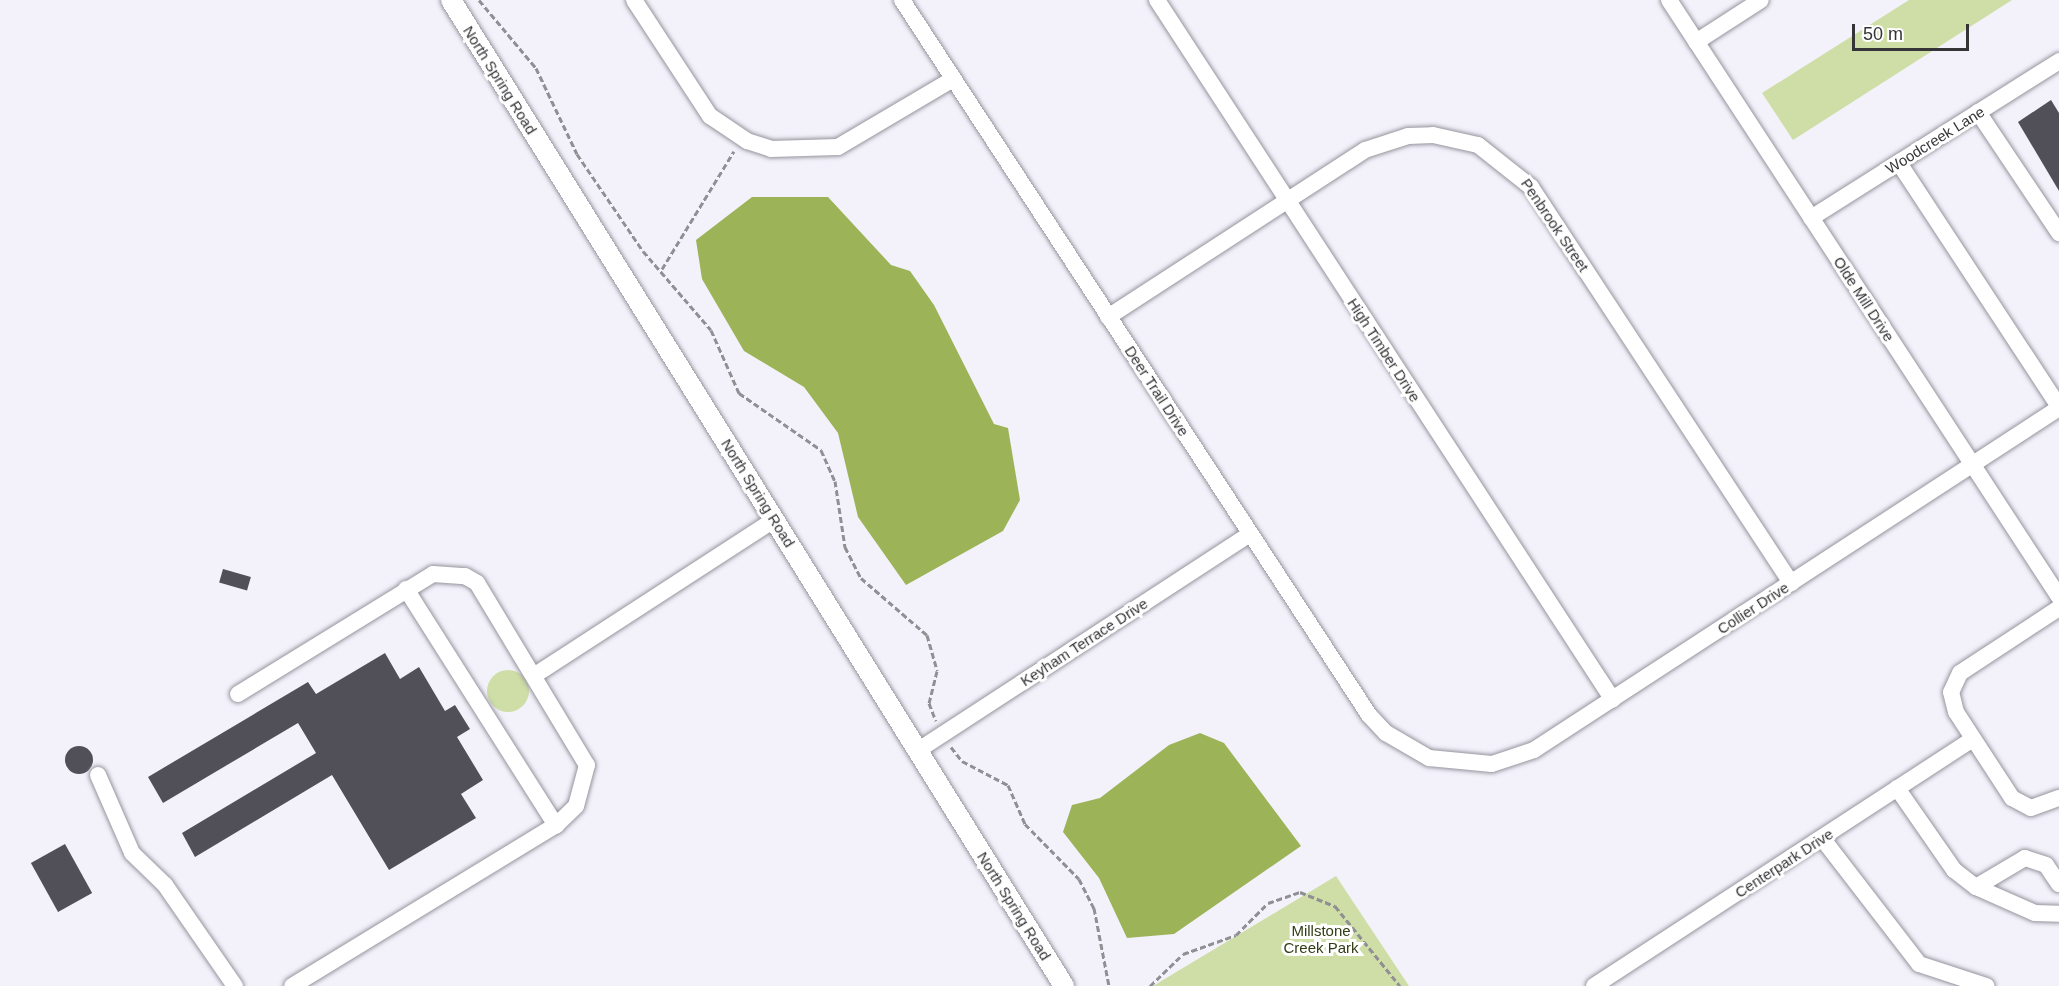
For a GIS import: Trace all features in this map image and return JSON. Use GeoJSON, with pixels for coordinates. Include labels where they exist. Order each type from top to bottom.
{"type":"FeatureCollection","features":[{"type":"Feature","properties":{"kind":"main road","name":"North Spring Road"},"geometry":{"type":"LineString","coordinates":[[451,0],[1064,986]]}},
{"type":"Feature","properties":{"kind":"street"},"geometry":{"type":"LineString","coordinates":[[634,0],[695,98],[739,136],[793,152],[838,147],[953,79]]}},
{"type":"Feature","properties":{"kind":"street","name":"Deer Trail Drive"},"geometry":{"type":"LineString","coordinates":[[902,0],[1369,715],[1406,748],[1433,760]]}},
{"type":"Feature","properties":{"kind":"street","name":"High Timber Drive"},"geometry":{"type":"LineString","coordinates":[[1157,0],[1612,700]]}},
{"type":"Feature","properties":{"kind":"street","name":"Olde Mill Drive"},"geometry":{"type":"LineString","coordinates":[[1669,0],[2059,597]]}},
{"type":"Feature","properties":{"kind":"street"},"geometry":{"type":"LineString","coordinates":[[1696,42],[1761,0]]}},
{"type":"Feature","properties":{"kind":"street","name":"Woodcreek Lane"},"geometry":{"type":"LineString","coordinates":[[1811,218],[2059,62]]}},
{"type":"Feature","properties":{"kind":"street"},"geometry":{"type":"LineString","coordinates":[[1978,112],[2059,233]]}},
{"type":"Feature","properties":{"kind":"street","name":"Penbrook Street"},"geometry":{"type":"LineString","coordinates":[[1108,317],[1365,150],[1408,136],[1456,138],[1498,156],[1532,187],[1791,583]]}},
{"type":"Feature","properties":{"kind":"street"},"geometry":{"type":"LineString","coordinates":[[1899,163],[2059,407]]}},
{"type":"Feature","properties":{"kind":"street","name":"Collier Drive"},"geometry":{"type":"LineString","coordinates":[[1433,760],[1469,766],[1511,760],[1612,700],[2059,407]]}},
{"type":"Feature","properties":{"kind":"street"},"geometry":{"type":"LineString","coordinates":[[535,675],[774,520]]}},
{"type":"Feature","properties":{"kind":"street","name":"Keyham Terrace Drive"},"geometry":{"type":"LineString","coordinates":[[917,751],[1250,534]]}},
{"type":"Feature","properties":{"kind":"street"},"geometry":{"type":"LineString","coordinates":[[238,694],[433,574],[477,583],[535,675],[587,765],[576,806],[556,825],[292,986]]}},
{"type":"Feature","properties":{"kind":"street"},"geometry":{"type":"LineString","coordinates":[[406,589],[556,825]]}},
{"type":"Feature","properties":{"kind":"street"},"geometry":{"type":"LineString","coordinates":[[2059,608],[1954,682],[1952,703],[1973,739],[2021,805],[2042,807],[2059,798]]}},
{"type":"Feature","properties":{"kind":"street","name":"Centerpark Drive"},"geometry":{"type":"LineString","coordinates":[[1594,986],[1973,739]]}},
{"type":"Feature","properties":{"kind":"street"},"geometry":{"type":"LineString","coordinates":[[98,776],[132,853],[165,885],[235,986]]}},
{"type":"Feature","properties":{"kind":"street"},"geometry":{"type":"LineString","coordinates":[[1897,788],[1954,870],[1976,887],[2035,913],[2059,914]]}},
{"type":"Feature","properties":{"kind":"street"},"geometry":{"type":"LineString","coordinates":[[1822,838],[1893,937],[1919,964],[1986,986]]}},
{"type":"Feature","properties":{"kind":"street"},"geometry":{"type":"LineString","coordinates":[[1976,887],[2025,858],[2046,865],[2059,884]]}},
{"type":"Feature","properties":{"kind":"path"},"geometry":{"type":"LineString","coordinates":[[479,0],[536,68],[577,154],[662,269],[682,302],[711,330],[739,393],[821,450],[835,481],[845,547],[861,578],[927,635],[936,671],[929,703],[943,735],[962,761],[1008,785],[1025,824],[1079,879],[1094,908],[1109,986]]}},
{"type":"Feature","properties":{"kind":"path"},"geometry":{"type":"LineString","coordinates":[[662,269],[739,136]]}},
{"type":"Feature","properties":{"kind":"path"},"geometry":{"type":"LineString","coordinates":[[1150,986],[1183,954],[1236,935],[1268,903],[1300,892],[1335,906],[1400,986]]}},
{"type":"Feature","properties":{"kind":"green space"},"geometry":{"type":"Polygon","coordinates":[[[1909,0],[2012,0],[1793,140],[1762,93],[1909,0]]]}},
{"type":"Feature","properties":{"kind":"green space"},"geometry":{"type":"Polygon","coordinates":[[[508,670],[523,676],[529,691],[523,706],[508,712],[493,706],[487,691],[493,676],[508,670]]]}},
{"type":"Feature","properties":{"kind":"green space","name":"Millstone Creek Park"},"geometry":{"type":"Polygon","coordinates":[[[1336,876],[1409,986],[1153,986],[1336,876]]]}},
{"type":"Feature","properties":{"kind":"shaded area"},"geometry":{"type":"Polygon","coordinates":[[[752,197],[828,197],[891,265],[910,271],[934,305],[994,424],[1008,428],[1020,500],[1003,531],[906,585],[858,517],[838,433],[804,387],[744,351],[702,279],[696,240],[752,197]]]}},
{"type":"Feature","properties":{"kind":"shaded area"},"geometry":{"type":"Polygon","coordinates":[[[1200,733],[1224,743],[1301,846],[1174,934],[1127,938],[1099,878],[1063,832],[1072,805],[1100,798],[1169,745],[1200,733]]]}},
{"type":"Feature","properties":{"kind":"building"},"geometry":{"type":"Polygon","coordinates":[[[2051,100],[2059,113],[2059,191],[2018,122],[2051,100]]]}},
{"type":"Feature","properties":{"kind":"building"},"geometry":{"type":"Polygon","coordinates":[[[223,569],[251,577],[247,590],[219,582],[223,569]]]}},
{"type":"Feature","properties":{"kind":"building"},"geometry":{"type":"Polygon","coordinates":[[[385,653],[400,679],[419,667],[445,711],[455,705],[470,729],[457,737],[483,780],[461,794],[476,818],[389,870],[332,775],[195,857],[182,833],[316,753],[298,723],[163,803],[148,777],[308,682],[316,694],[385,653]]]}},
{"type":"Feature","properties":{"kind":"building"},"geometry":{"type":"Polygon","coordinates":[[[79,746],[89,750],[93,760],[89,770],[79,774],[69,770],[65,760],[69,750],[79,746]]]}},
{"type":"Feature","properties":{"kind":"building"},"geometry":{"type":"Polygon","coordinates":[[[65,844],[92,893],[58,912],[31,863],[65,844]]]}}]}
